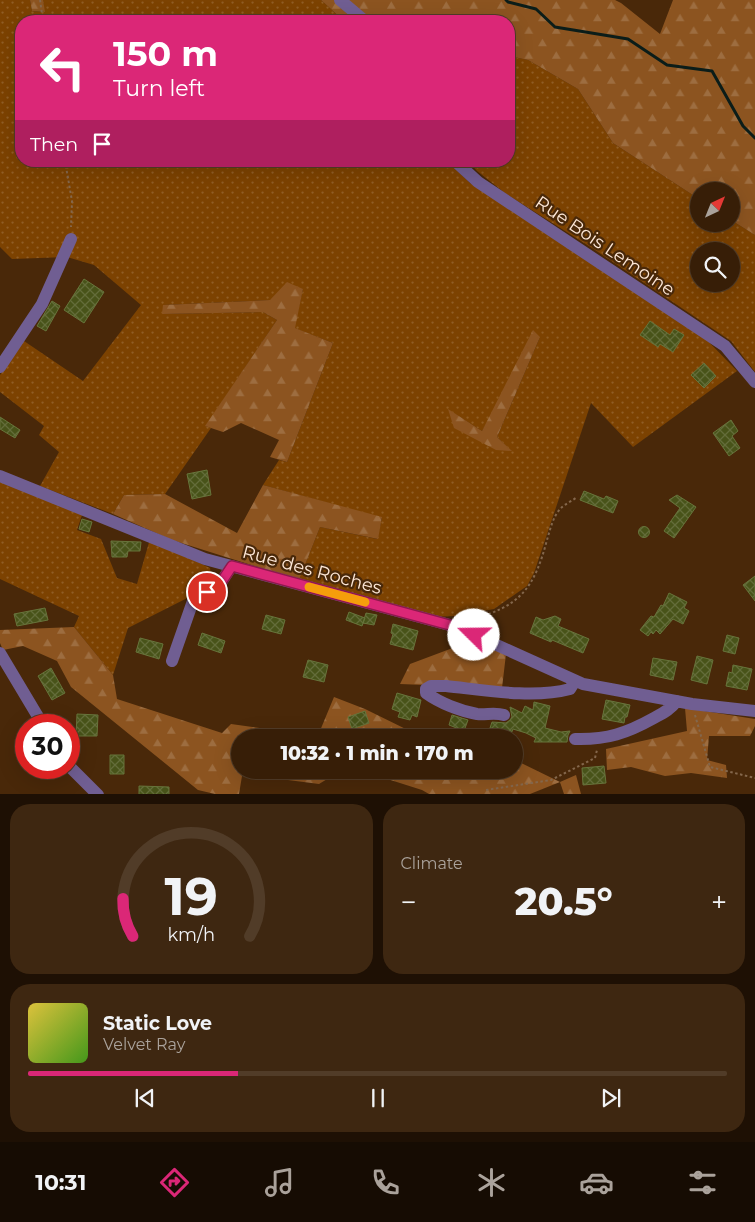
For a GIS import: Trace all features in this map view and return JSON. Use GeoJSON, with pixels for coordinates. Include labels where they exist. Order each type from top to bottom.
{"type":"FeatureCollection","features":[{"type":"Feature","properties":{"kind":"street"},"geometry":{"type":"LineString","coordinates":[[340,0],[358,15]]}},
{"type":"Feature","properties":{"kind":"street","name":"Rue Bois Lemoine"},"geometry":{"type":"LineString","coordinates":[[462,167],[478,182],[725,346],[755,382]]}},
{"type":"Feature","properties":{"kind":"street"},"geometry":{"type":"LineString","coordinates":[[0,367],[42,304],[71,239]]}},
{"type":"Feature","properties":{"kind":"street","name":"Rue des Roches"},"geometry":{"type":"LineString","coordinates":[[0,476],[205,559],[457,627],[583,684],[692,704],[755,711]]}},
{"type":"Feature","properties":{"kind":"street"},"geometry":{"type":"LineString","coordinates":[[172,661],[193,601],[220,584],[232,566]]}},
{"type":"Feature","properties":{"kind":"street"},"geometry":{"type":"LineString","coordinates":[[0,654],[35,714]]}},
{"type":"Feature","properties":{"kind":"street"},"geometry":{"type":"LineString","coordinates":[[504,715],[497,713],[477,714],[457,708],[434,699],[426,693],[426,690],[431,686],[446,686],[535,694],[555,693],[570,689],[575,681]]}},
{"type":"Feature","properties":{"kind":"street"},"geometry":{"type":"LineString","coordinates":[[575,739],[598,738],[627,732],[665,712],[677,701]]}},
{"type":"Feature","properties":{"kind":"street"},"geometry":{"type":"LineString","coordinates":[[80,777],[98,794]]}},
{"type":"Feature","properties":{"kind":"path"},"geometry":{"type":"LineString","coordinates":[[40,0],[41,15]]}},
{"type":"Feature","properties":{"kind":"path"},"geometry":{"type":"LineString","coordinates":[[66,167],[72,201],[71,239]]}},
{"type":"Feature","properties":{"kind":"path"},"geometry":{"type":"LineString","coordinates":[[457,627],[464,621],[485,616],[505,607],[521,595],[533,582],[540,568],[552,524],[560,508],[577,497]]}},
{"type":"Feature","properties":{"kind":"path"},"geometry":{"type":"LineString","coordinates":[[692,704],[710,767],[755,778]]}},
{"type":"Feature","properties":{"kind":"path"},"geometry":{"type":"LineString","coordinates":[[486,790],[551,780],[595,758],[598,749],[598,738]]}},
{"type":"Feature","properties":{"kind":"shaded area"},"geometry":{"type":"Polygon","coordinates":[[[0,0],[30,0],[32,11],[44,12],[43,0],[321,0],[337,15],[15,15],[15,167],[453,167],[470,183],[703,336],[737,371],[633,447],[591,403],[534,573],[527,586],[494,609],[456,616],[431,617],[299,580],[320,527],[377,539],[382,518],[263,485],[279,460],[287,462],[333,343],[294,328],[303,289],[270,300],[163,305],[163,314],[263,312],[277,320],[206,426],[211,428],[165,494],[124,495],[113,514],[40,486],[59,452],[39,435],[44,426],[0,392],[0,375],[24,341],[83,381],[141,305],[94,265],[67,257],[12,259],[0,247],[0,0]],[[540,337],[482,431],[449,410],[511,451],[497,437],[540,337]]]}},
{"type":"Feature","properties":{"kind":"shaded area"},"geometry":{"type":"Polygon","coordinates":[[[515,57],[528,60],[578,89],[613,143],[690,193],[690,232],[740,232],[740,226],[755,235],[755,372],[731,341],[592,248],[505,193],[473,167],[515,167],[515,57]]]}},
{"type":"Feature","properties":{"kind":"shaded area"},"geometry":{"type":"Polygon","coordinates":[[[0,482],[83,512],[77,530],[101,539],[117,578],[137,584],[150,539],[210,568],[213,585],[128,628],[113,675],[74,627],[79,616],[0,579],[0,482]]]}},
{"type":"Feature","properties":{"kind":"green space"},"geometry":{"type":"Polygon","coordinates":[[[30,0],[43,0],[45,12],[32,11],[30,0]]]}},
{"type":"Feature","properties":{"kind":"green space"},"geometry":{"type":"Polygon","coordinates":[[[321,0],[615,0],[660,34],[673,0],[755,0],[755,235],[740,226],[740,182],[690,182],[690,193],[613,143],[578,89],[528,60],[515,57],[515,15],[337,15],[321,0]]]}},
{"type":"Feature","properties":{"kind":"green space"},"geometry":{"type":"Polygon","coordinates":[[[287,282],[303,289],[295,328],[333,343],[287,462],[270,457],[279,440],[241,423],[223,432],[205,426],[277,320],[263,312],[162,314],[163,305],[270,300],[287,282]]]}},
{"type":"Feature","properties":{"kind":"green space"},"geometry":{"type":"Polygon","coordinates":[[[533,330],[540,337],[497,437],[512,451],[496,450],[454,428],[448,409],[482,431],[533,330]]]}},
{"type":"Feature","properties":{"kind":"green space"},"geometry":{"type":"Polygon","coordinates":[[[263,485],[382,517],[378,539],[320,527],[299,580],[172,540],[113,514],[124,495],[165,494],[237,533],[263,485]]]}},
{"type":"Feature","properties":{"kind":"green space"},"geometry":{"type":"Polygon","coordinates":[[[74,627],[113,675],[117,699],[222,733],[231,724],[267,729],[231,729],[231,779],[242,779],[239,794],[215,794],[198,790],[71,687],[57,661],[23,646],[3,650],[0,643],[0,630],[74,627]]]}},
{"type":"Feature","properties":{"kind":"green space"},"geometry":{"type":"Polygon","coordinates":[[[474,640],[506,654],[502,688],[400,684],[410,664],[474,640]]]}},
{"type":"Feature","properties":{"kind":"green space"},"geometry":{"type":"Polygon","coordinates":[[[334,697],[365,709],[406,729],[321,729],[334,697]]]}},
{"type":"Feature","properties":{"kind":"green space"},"geometry":{"type":"Polygon","coordinates":[[[685,708],[755,719],[755,726],[750,736],[709,736],[707,760],[726,765],[727,778],[691,773],[665,776],[631,767],[607,770],[606,749],[687,731],[685,708]]]}},
{"type":"Feature","properties":{"kind":"green space"},"geometry":{"type":"Polygon","coordinates":[[[523,764],[560,782],[530,794],[429,794],[387,779],[523,779],[523,764]]]}},
{"type":"Feature","properties":{"kind":"green space"},"geometry":{"type":"Polygon","coordinates":[[[576,775],[581,794],[564,794],[560,782],[576,775]]]}},
{"type":"Feature","properties":{"kind":"green space"},"geometry":{"type":"Polygon","coordinates":[[[288,779],[327,779],[319,784],[288,779]]]}},
{"type":"Feature","properties":{"kind":"building"},"geometry":{"type":"Polygon","coordinates":[[[84,279],[104,292],[84,323],[64,310],[84,279]]]}},
{"type":"Feature","properties":{"kind":"building"},"geometry":{"type":"Polygon","coordinates":[[[52,301],[60,306],[46,331],[37,326],[52,301]]]}},
{"type":"Feature","properties":{"kind":"building"},"geometry":{"type":"Polygon","coordinates":[[[650,321],[670,335],[674,329],[684,335],[673,352],[660,344],[658,347],[640,335],[650,321]]]}},
{"type":"Feature","properties":{"kind":"building"},"geometry":{"type":"Polygon","coordinates":[[[704,363],[716,376],[704,388],[691,375],[704,363]]]}},
{"type":"Feature","properties":{"kind":"building"},"geometry":{"type":"Polygon","coordinates":[[[0,417],[20,430],[15,438],[0,429],[0,417]]]}},
{"type":"Feature","properties":{"kind":"building"},"geometry":{"type":"Polygon","coordinates":[[[731,420],[738,431],[732,436],[740,448],[729,456],[713,433],[731,420]]]}},
{"type":"Feature","properties":{"kind":"building"},"geometry":{"type":"Polygon","coordinates":[[[207,470],[211,495],[192,499],[187,474],[207,470]]]}},
{"type":"Feature","properties":{"kind":"building"},"geometry":{"type":"Polygon","coordinates":[[[584,491],[604,499],[606,496],[618,501],[613,513],[580,500],[584,491]]]}},
{"type":"Feature","properties":{"kind":"building"},"geometry":{"type":"Polygon","coordinates":[[[677,495],[696,507],[674,538],[664,531],[680,508],[669,500],[677,495]]]}},
{"type":"Feature","properties":{"kind":"building"},"geometry":{"type":"Polygon","coordinates":[[[82,519],[92,522],[89,532],[79,529],[82,519]]]}},
{"type":"Feature","properties":{"kind":"building"},"geometry":{"type":"Polygon","coordinates":[[[644,526],[650,532],[644,538],[638,532],[644,526]]]}},
{"type":"Feature","properties":{"kind":"building"},"geometry":{"type":"Polygon","coordinates":[[[111,541],[141,542],[140,551],[128,551],[127,557],[112,557],[111,541]]]}},
{"type":"Feature","properties":{"kind":"building"},"geometry":{"type":"Polygon","coordinates":[[[755,576],[755,601],[743,585],[755,576]]]}},
{"type":"Feature","properties":{"kind":"building"},"geometry":{"type":"Polygon","coordinates":[[[669,593],[687,602],[684,608],[689,611],[683,624],[673,619],[660,634],[656,630],[648,636],[640,630],[651,616],[654,617],[661,605],[663,606],[669,593]]]}},
{"type":"Feature","properties":{"kind":"building"},"geometry":{"type":"Polygon","coordinates":[[[45,608],[48,620],[17,626],[14,614],[45,608]]]}},
{"type":"Feature","properties":{"kind":"building"},"geometry":{"type":"Polygon","coordinates":[[[349,612],[365,618],[362,626],[346,620],[349,612]]]}},
{"type":"Feature","properties":{"kind":"building"},"geometry":{"type":"Polygon","coordinates":[[[366,613],[377,615],[374,625],[363,623],[366,613]]]}},
{"type":"Feature","properties":{"kind":"building"},"geometry":{"type":"Polygon","coordinates":[[[266,615],[285,620],[281,634],[262,629],[266,615]]]}},
{"type":"Feature","properties":{"kind":"building"},"geometry":{"type":"Polygon","coordinates":[[[555,616],[561,619],[558,626],[589,639],[583,653],[530,633],[536,617],[543,620],[555,616]]]}},
{"type":"Feature","properties":{"kind":"building"},"geometry":{"type":"Polygon","coordinates":[[[393,624],[418,631],[413,650],[390,644],[393,624]]]}},
{"type":"Feature","properties":{"kind":"building"},"geometry":{"type":"Polygon","coordinates":[[[202,633],[225,641],[221,653],[198,645],[202,633]]]}},
{"type":"Feature","properties":{"kind":"building"},"geometry":{"type":"Polygon","coordinates":[[[727,635],[739,638],[735,654],[723,651],[727,635]]]}},
{"type":"Feature","properties":{"kind":"building"},"geometry":{"type":"Polygon","coordinates":[[[140,638],[163,644],[159,659],[136,652],[140,638]]]}},
{"type":"Feature","properties":{"kind":"building"},"geometry":{"type":"Polygon","coordinates":[[[697,656],[713,660],[707,684],[691,680],[697,656]]]}},
{"type":"Feature","properties":{"kind":"building"},"geometry":{"type":"Polygon","coordinates":[[[653,658],[677,662],[673,680],[650,675],[653,658]]]}},
{"type":"Feature","properties":{"kind":"building"},"geometry":{"type":"Polygon","coordinates":[[[308,660],[328,665],[324,682],[303,677],[308,660]]]}},
{"type":"Feature","properties":{"kind":"building"},"geometry":{"type":"Polygon","coordinates":[[[733,665],[752,669],[747,690],[726,686],[729,672],[732,673],[733,665]]]}},
{"type":"Feature","properties":{"kind":"building"},"geometry":{"type":"Polygon","coordinates":[[[51,668],[65,693],[52,700],[38,676],[51,668]]]}},
{"type":"Feature","properties":{"kind":"building"},"geometry":{"type":"Polygon","coordinates":[[[397,693],[421,700],[417,717],[412,715],[410,720],[398,717],[400,712],[392,709],[397,693]]]}},
{"type":"Feature","properties":{"kind":"building"},"geometry":{"type":"Polygon","coordinates":[[[606,700],[630,705],[624,723],[602,719],[606,700]]]}},
{"type":"Feature","properties":{"kind":"building"},"geometry":{"type":"Polygon","coordinates":[[[534,702],[550,706],[545,728],[561,732],[570,731],[567,742],[534,742],[536,738],[523,732],[523,729],[490,728],[492,722],[506,723],[510,720],[512,717],[510,707],[522,713],[525,706],[533,710],[534,702]]]}},
{"type":"Feature","properties":{"kind":"building"},"geometry":{"type":"Polygon","coordinates":[[[365,711],[369,723],[352,729],[348,717],[365,711]]]}},
{"type":"Feature","properties":{"kind":"building"},"geometry":{"type":"Polygon","coordinates":[[[80,714],[98,715],[97,736],[80,736],[80,714]]]}},
{"type":"Feature","properties":{"kind":"building"},"geometry":{"type":"Polygon","coordinates":[[[452,715],[468,720],[465,729],[449,725],[452,715]]]}},
{"type":"Feature","properties":{"kind":"building"},"geometry":{"type":"Polygon","coordinates":[[[110,755],[124,755],[124,774],[110,774],[110,755]]]}},
{"type":"Feature","properties":{"kind":"building"},"geometry":{"type":"Polygon","coordinates":[[[604,766],[606,783],[583,785],[582,768],[604,766]]]}},
{"type":"Feature","properties":{"kind":"building"},"geometry":{"type":"Polygon","coordinates":[[[139,786],[169,787],[169,794],[139,794],[139,786]]]}},
{"type":"Feature","properties":{"kind":"waterway"},"geometry":{"type":"LineString","coordinates":[[506,0],[536,9],[555,27],[628,39],[667,65],[712,71],[743,126],[755,138]]}},
{"type":"Feature","properties":{"kind":"slow traffic"},"geometry":{"type":"LineString","coordinates":[[309,587],[365,602]]}},
{"type":"Feature","properties":{"kind":"route"},"geometry":{"type":"LineString","coordinates":[[207,592],[220,584],[232,566],[457,627],[474,635]]}}]}
